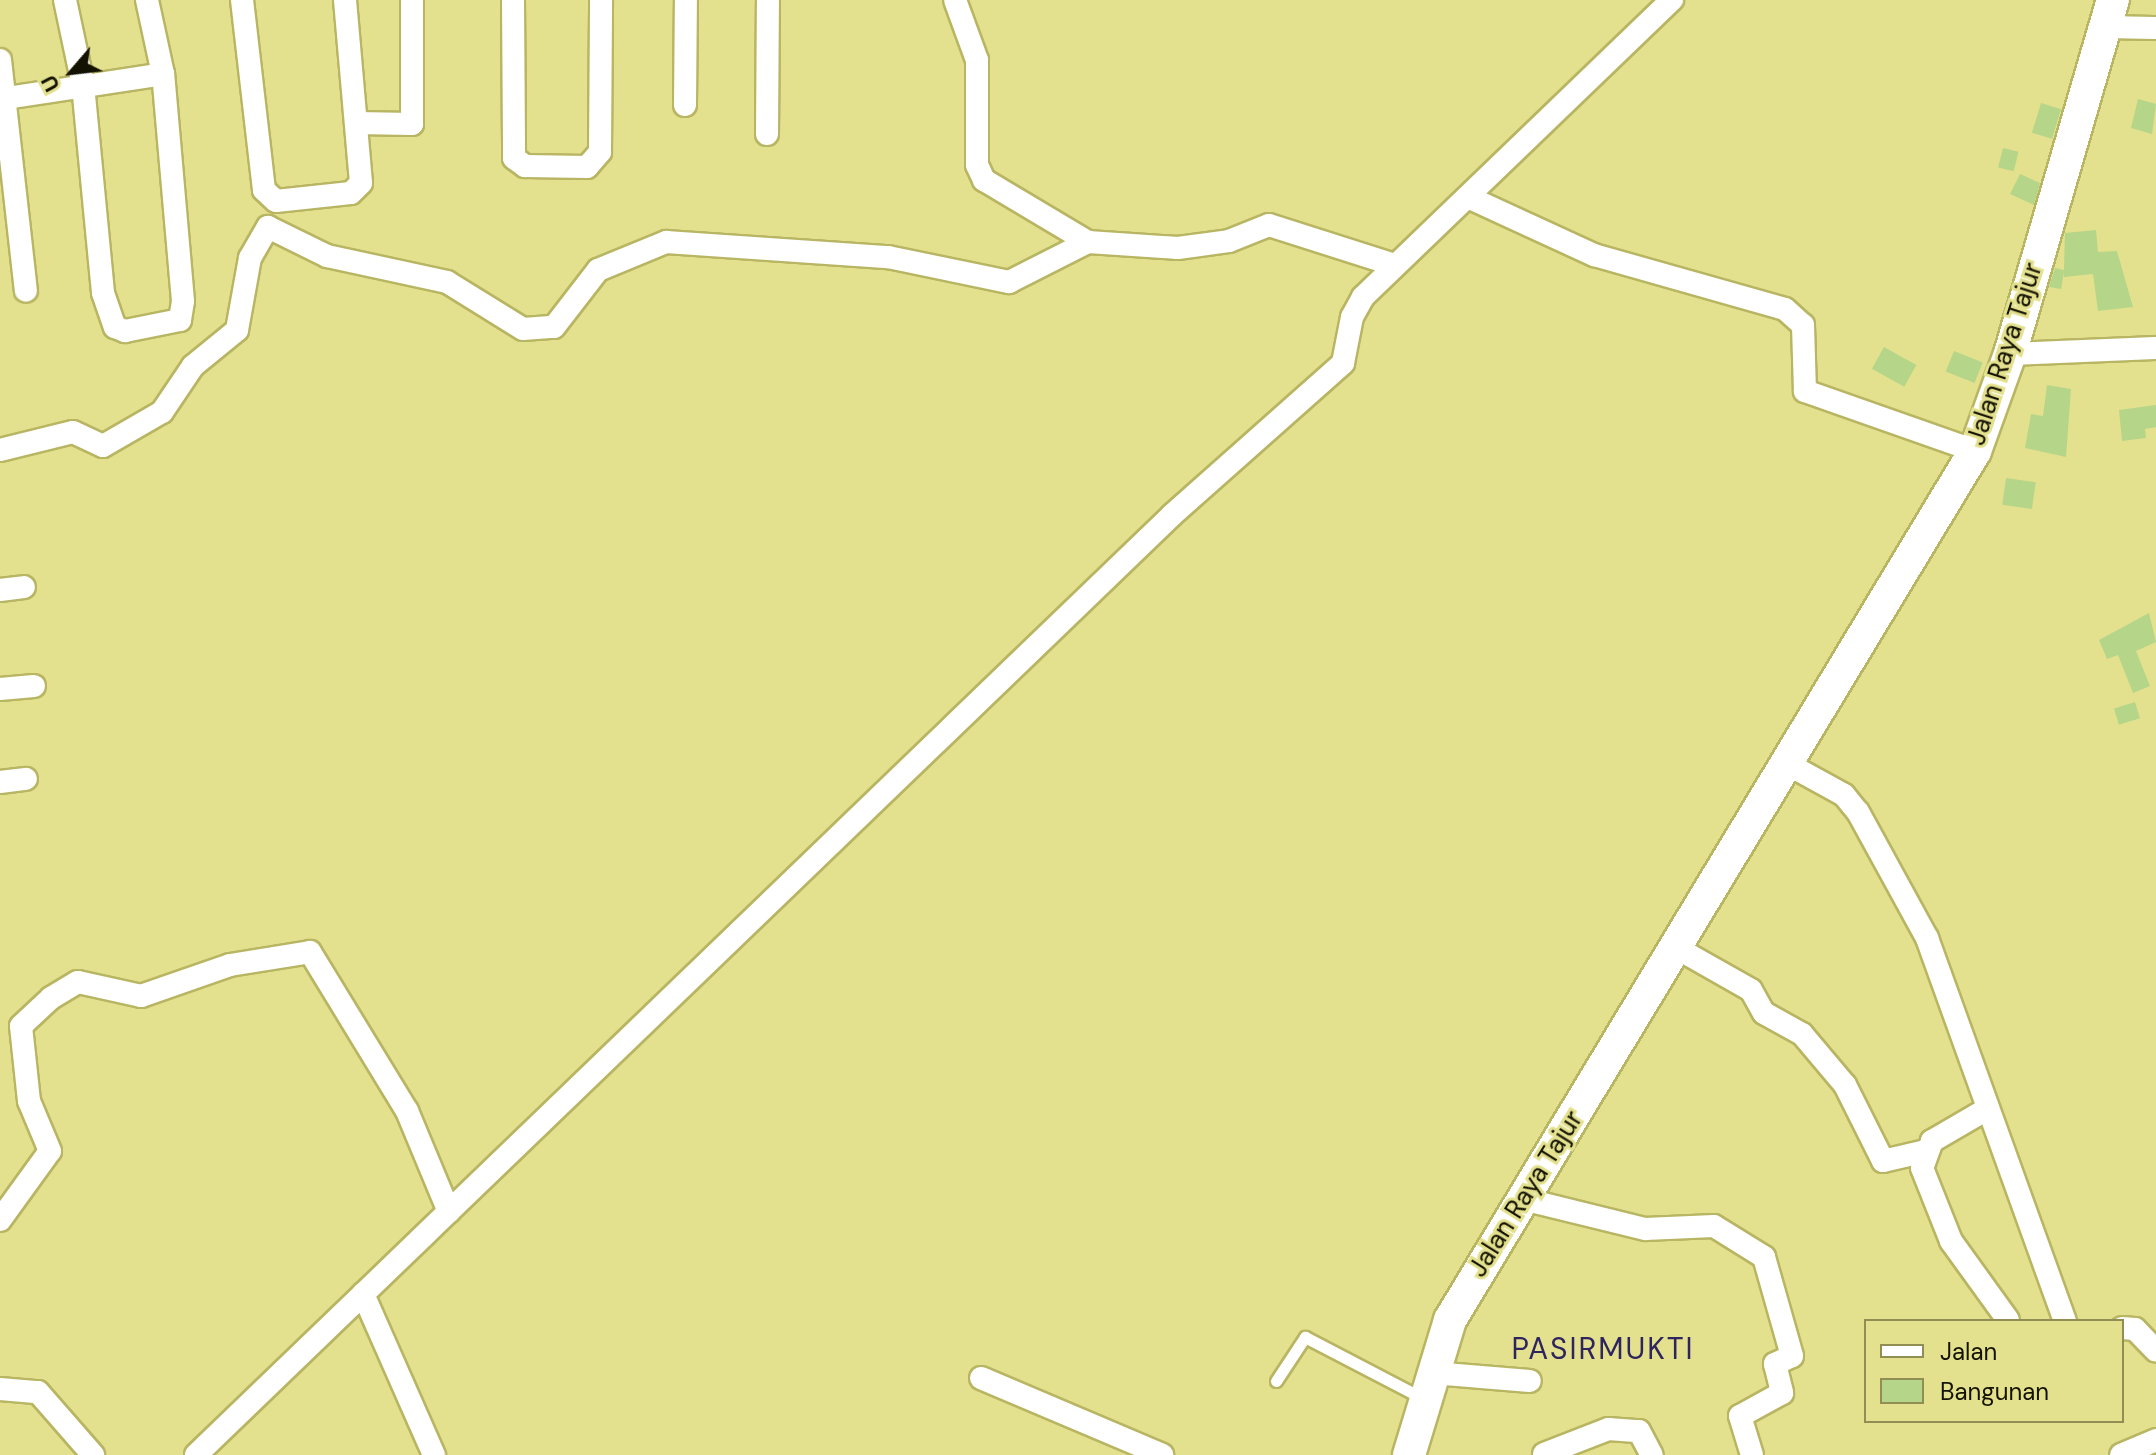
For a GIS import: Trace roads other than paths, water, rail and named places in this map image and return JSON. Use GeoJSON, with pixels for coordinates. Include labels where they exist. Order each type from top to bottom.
{"type":"FeatureCollection","features":[{"type":"Feature","properties":{"kind":"main road","name":"Jalan Raya Tajur"},"geometry":{"type":"LineString","coordinates":[[1409,1455],[1450,1320],[1527,1200],[1784,762],[1975,451],[2010,354],[2108,14]]}},
{"type":"Feature","properties":{"kind":"street"},"geometry":{"type":"LineString","coordinates":[[65,0],[83,85],[103,293],[115,327],[168,326],[180,320],[183,301],[163,74],[150,0]]}},
{"type":"Feature","properties":{"kind":"street"},"geometry":{"type":"LineString","coordinates":[[242,0],[269,196],[299,200],[351,193],[361,183],[345,0]]}},
{"type":"Feature","properties":{"kind":"street"},"geometry":{"type":"LineString","coordinates":[[357,123],[412,124],[412,0]]}},
{"type":"Feature","properties":{"kind":"street"},"geometry":{"type":"LineString","coordinates":[[513,0],[514,158],[525,166],[587,167],[600,152],[601,0]]}},
{"type":"Feature","properties":{"kind":"street"},"geometry":{"type":"LineString","coordinates":[[685,105],[686,0]]}},
{"type":"Feature","properties":{"kind":"street"},"geometry":{"type":"LineString","coordinates":[[767,134],[768,0]]}},
{"type":"Feature","properties":{"kind":"street"},"geometry":{"type":"LineString","coordinates":[[955,0],[977,60],[977,165],[984,180],[1088,242],[1178,248],[1229,241],[1269,225],[1394,265]]}},
{"type":"Feature","properties":{"kind":"street"},"geometry":{"type":"LineString","coordinates":[[196,1455],[1172,515],[1343,363],[1357,305],[1394,265],[1672,0]]}},
{"type":"Feature","properties":{"kind":"street"},"geometry":{"type":"LineString","coordinates":[[2108,14],[2156,28]]}},
{"type":"Feature","properties":{"kind":"street"},"geometry":{"type":"LineString","coordinates":[[0,60],[26,291]]}},
{"type":"Feature","properties":{"kind":"street"},"geometry":{"type":"LineString","coordinates":[[4,98],[163,74]]}},
{"type":"Feature","properties":{"kind":"street"},"geometry":{"type":"LineString","coordinates":[[1468,197],[1594,255],[1785,309],[1803,325],[1805,391],[1975,451]]}},
{"type":"Feature","properties":{"kind":"street"},"geometry":{"type":"LineString","coordinates":[[0,450],[73,432],[103,446],[162,412],[193,366],[237,330],[250,258],[268,227],[327,256],[447,282],[523,329],[554,327],[598,270],[666,242],[888,257],[993,283],[1035,272],[1088,242]]}},
{"type":"Feature","properties":{"kind":"street"},"geometry":{"type":"LineString","coordinates":[[2010,354],[2156,348]]}},
{"type":"Feature","properties":{"kind":"street"},"geometry":{"type":"LineString","coordinates":[[0,590],[24,587]]}},
{"type":"Feature","properties":{"kind":"street"},"geometry":{"type":"LineString","coordinates":[[0,689],[34,686]]}},
{"type":"Feature","properties":{"kind":"street"},"geometry":{"type":"LineString","coordinates":[[1784,762],[1844,795],[1870,831],[1938,963],[1987,1109],[2064,1319]]}},
{"type":"Feature","properties":{"kind":"street"},"geometry":{"type":"LineString","coordinates":[[0,782],[26,779]]}},
{"type":"Feature","properties":{"kind":"street"},"geometry":{"type":"LineString","coordinates":[[1675,947],[1751,990],[1764,1013],[1802,1034],[1845,1085],[1883,1161],[1926,1151]]}},
{"type":"Feature","properties":{"kind":"street"},"geometry":{"type":"LineString","coordinates":[[0,1220],[50,1151],[29,1101],[21,1026],[51,998],[78,982],[141,996],[230,965],[310,952],[407,1111],[449,1212]]}},
{"type":"Feature","properties":{"kind":"street"},"geometry":{"type":"LineString","coordinates":[[1987,1109],[1932,1141],[1922,1168],[1938,1216],[2007,1319]]}},
{"type":"Feature","properties":{"kind":"street"},"geometry":{"type":"LineString","coordinates":[[1527,1200],[1645,1229],[1714,1226],[1764,1257],[1792,1356],[1775,1364],[1782,1393],[1740,1416],[1752,1455]]}},
{"type":"Feature","properties":{"kind":"street"},"geometry":{"type":"LineString","coordinates":[[363,1294],[434,1455]]}},
{"type":"Feature","properties":{"kind":"street"},"geometry":{"type":"LineString","coordinates":[[2124,1328],[2135,1329],[2156,1351]]}},
{"type":"Feature","properties":{"kind":"street"},"geometry":{"type":"LineString","coordinates":[[981,1378],[1162,1455]]}},
{"type":"Feature","properties":{"kind":"street"},"geometry":{"type":"LineString","coordinates":[[1429,1386],[1530,1381]]}},
{"type":"Feature","properties":{"kind":"street"},"geometry":{"type":"LineString","coordinates":[[0,1389],[38,1392],[93,1455]]}},
{"type":"Feature","properties":{"kind":"street"},"geometry":{"type":"LineString","coordinates":[[1544,1454],[1608,1429],[1639,1431],[1652,1455]]}},
{"type":"Feature","properties":{"kind":"street"},"geometry":{"type":"LineString","coordinates":[[2121,1455],[2156,1440]]}},
{"type":"Feature","properties":{"kind":"lane"},"geometry":{"type":"LineString","coordinates":[[1276,1381],[1305,1337],[1429,1386]]}},
{"type":"Feature","properties":{"kind":"district","name":"PASIRMUKTI"},"geometry":{"type":"Point","coordinates":[1603,1349]}}]}
